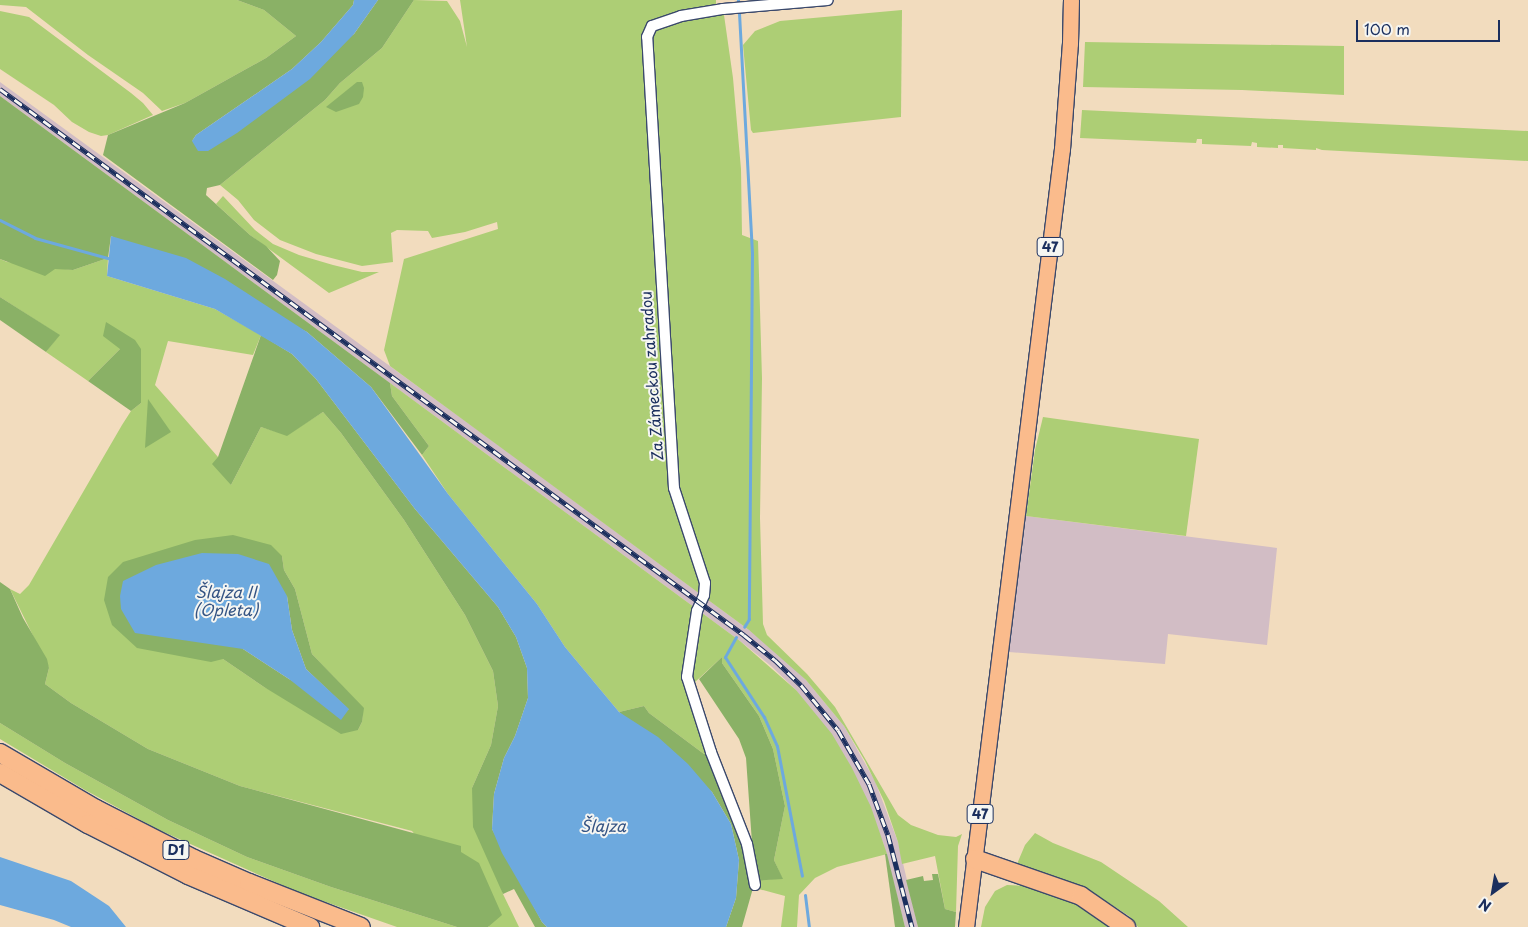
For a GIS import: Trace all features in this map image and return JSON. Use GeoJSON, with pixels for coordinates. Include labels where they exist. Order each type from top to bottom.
{"type":"FeatureCollection","features":[{"type":"Feature","properties":{"kind":"highway","name":"D1"},"geometry":{"type":"LineString","coordinates":[[0,753],[96,809],[194,859],[249,884],[361,927]]}},
{"type":"Feature","properties":{"kind":"highway","name":"D1"},"geometry":{"type":"LineString","coordinates":[[0,773],[88,824],[171,867],[310,927]]}},
{"type":"Feature","properties":{"kind":"highway"},"geometry":{"type":"LineString","coordinates":[[974,859],[1065,889],[1106,912],[1126,927]]}},
{"type":"Feature","properties":{"kind":"highway"},"geometry":{"type":"LineString","coordinates":[[1106,912],[1120,927]]}},
{"type":"Feature","properties":{"kind":"main road","name":"47"},"geometry":{"type":"LineString","coordinates":[[966,927],[1062,149],[1070,43],[1071,0]]}},
{"type":"Feature","properties":{"kind":"street","name":"Za Zámeckou zahradou"},"geometry":{"type":"LineString","coordinates":[[755,884],[747,844],[711,752],[687,677],[697,611],[704,595],[705,582],[674,488],[647,37],[652,26],[681,16],[723,9],[828,0]]}},
{"type":"Feature","properties":{"kind":"shaded area"},"geometry":{"type":"Polygon","coordinates":[[[0,82],[494,442],[749,630],[780,655],[806,680],[844,726],[875,781],[898,842],[918,927],[905,927],[883,842],[796,690],[771,666],[740,641],[0,96],[0,82]]]}},
{"type":"Feature","properties":{"kind":"shaded area"},"geometry":{"type":"Polygon","coordinates":[[[1026,516],[1277,548],[1267,645],[1168,634],[1165,664],[1009,652],[1026,516]]]}},
{"type":"Feature","properties":{"kind":"green space"},"geometry":{"type":"Polygon","coordinates":[[[0,0],[237,0],[264,10],[296,36],[266,58],[185,103],[162,111],[143,93],[88,55],[26,7],[0,5],[0,0]]]}},
{"type":"Feature","properties":{"kind":"green space"},"geometry":{"type":"Polygon","coordinates":[[[237,0],[354,0],[353,5],[321,42],[292,69],[196,135],[192,141],[354,34],[378,0],[414,0],[382,48],[340,83],[325,100],[220,185],[207,188],[206,195],[250,235],[266,246],[280,261],[277,275],[273,280],[103,155],[108,135],[185,103],[266,58],[296,36],[264,10],[237,0]]]}},
{"type":"Feature","properties":{"kind":"green space"},"geometry":{"type":"Polygon","coordinates":[[[414,0],[447,1],[460,21],[467,47],[460,0],[716,0],[716,4],[724,15],[733,78],[741,169],[742,235],[758,241],[762,378],[760,518],[763,624],[767,635],[807,674],[835,707],[898,815],[911,825],[938,835],[956,837],[962,834],[958,846],[956,912],[945,909],[935,856],[902,864],[898,842],[884,801],[865,761],[844,726],[806,680],[749,630],[390,366],[384,350],[404,259],[498,229],[497,222],[465,232],[432,238],[428,231],[397,230],[391,233],[393,262],[362,266],[316,254],[280,240],[254,220],[238,200],[220,185],[325,100],[340,83],[382,48],[414,0]]]}},
{"type":"Feature","properties":{"kind":"green space"},"geometry":{"type":"Polygon","coordinates":[[[902,10],[901,117],[753,133],[751,130],[743,45],[755,31],[780,21],[902,10]]]}},
{"type":"Feature","properties":{"kind":"green space"},"geometry":{"type":"Polygon","coordinates":[[[0,11],[29,17],[131,93],[153,115],[108,135],[101,136],[89,132],[72,122],[54,105],[0,69],[0,11]]]}},
{"type":"Feature","properties":{"kind":"green space"},"geometry":{"type":"Polygon","coordinates":[[[1085,42],[1344,46],[1344,95],[1242,90],[1083,87],[1085,42]]]}},
{"type":"Feature","properties":{"kind":"green space"},"geometry":{"type":"Polygon","coordinates":[[[357,82],[362,82],[364,88],[363,97],[359,104],[336,112],[326,107],[357,82]]]}},
{"type":"Feature","properties":{"kind":"green space"},"geometry":{"type":"Polygon","coordinates":[[[0,96],[390,383],[392,396],[429,446],[422,455],[371,387],[307,332],[111,236],[108,258],[73,270],[55,269],[45,276],[0,259],[0,96]]]}},
{"type":"Feature","properties":{"kind":"green space"},"geometry":{"type":"Polygon","coordinates":[[[1082,110],[1528,131],[1528,161],[1322,150],[1316,148],[1316,150],[1283,148],[1283,145],[1278,145],[1278,148],[1257,147],[1257,143],[1252,142],[1251,146],[1202,144],[1202,139],[1197,139],[1196,143],[1080,138],[1082,110]]]}},
{"type":"Feature","properties":{"kind":"green space"},"geometry":{"type":"Polygon","coordinates":[[[223,196],[255,230],[273,244],[299,255],[333,265],[362,272],[379,272],[329,293],[250,235],[216,204],[223,196]]]}},
{"type":"Feature","properties":{"kind":"green space"},"geometry":{"type":"Polygon","coordinates":[[[108,258],[107,276],[215,309],[261,335],[253,355],[168,341],[155,385],[218,457],[231,485],[261,427],[287,435],[323,412],[341,433],[404,520],[465,615],[493,671],[498,706],[491,745],[472,788],[503,894],[519,927],[489,927],[412,831],[240,786],[148,749],[71,703],[45,684],[49,668],[10,589],[20,594],[29,585],[122,425],[131,411],[141,403],[120,349],[88,381],[46,352],[59,335],[0,297],[0,259],[7,262],[73,270],[108,258]],[[282,556],[223,659],[264,687],[358,730],[362,722],[363,708],[312,654],[295,589],[284,570],[282,556]]]}},
{"type":"Feature","properties":{"kind":"green space"},"geometry":{"type":"Polygon","coordinates":[[[0,297],[60,335],[46,352],[0,320],[0,297]]]}},
{"type":"Feature","properties":{"kind":"green space"},"geometry":{"type":"Polygon","coordinates":[[[106,322],[135,340],[141,349],[141,403],[131,411],[88,381],[120,349],[103,336],[106,322]]]}},
{"type":"Feature","properties":{"kind":"green space"},"geometry":{"type":"Polygon","coordinates":[[[261,335],[292,354],[316,379],[415,509],[498,607],[516,637],[527,668],[528,698],[515,736],[504,758],[494,794],[492,829],[542,922],[547,927],[535,927],[514,889],[503,894],[473,827],[472,788],[491,745],[498,706],[493,671],[465,615],[404,520],[341,433],[323,412],[287,436],[261,427],[231,485],[212,464],[218,457],[261,335]]]}},
{"type":"Feature","properties":{"kind":"green space"},"geometry":{"type":"Polygon","coordinates":[[[390,383],[740,641],[796,690],[832,734],[852,768],[871,807],[887,854],[837,867],[815,878],[799,895],[797,927],[781,927],[785,896],[755,888],[752,881],[782,878],[774,860],[785,806],[773,749],[759,716],[722,663],[722,657],[694,683],[715,751],[704,754],[649,713],[644,706],[619,712],[565,647],[537,604],[448,494],[422,455],[429,446],[392,396],[390,383]]]}},
{"type":"Feature","properties":{"kind":"green space"},"geometry":{"type":"Polygon","coordinates":[[[148,399],[171,432],[145,448],[148,399]]]}},
{"type":"Feature","properties":{"kind":"green space"},"geometry":{"type":"Polygon","coordinates":[[[1043,417],[1199,439],[1186,536],[1026,516],[1035,450],[1043,417]]]}},
{"type":"Feature","properties":{"kind":"green space"},"geometry":{"type":"Polygon","coordinates":[[[233,535],[271,545],[282,556],[284,570],[295,589],[312,654],[364,708],[362,722],[358,730],[341,734],[264,687],[223,659],[211,662],[137,648],[112,625],[104,600],[108,577],[123,562],[195,540],[233,535]],[[287,596],[243,649],[289,679],[349,710],[306,669],[292,630],[287,596]]]}},
{"type":"Feature","properties":{"kind":"green space"},"geometry":{"type":"Polygon","coordinates":[[[0,582],[10,589],[23,618],[47,659],[49,668],[45,684],[71,703],[148,749],[240,786],[461,846],[461,852],[479,863],[502,915],[488,927],[457,927],[331,887],[247,857],[168,820],[65,763],[0,723],[0,582]]]}},
{"type":"Feature","properties":{"kind":"green space"},"geometry":{"type":"Polygon","coordinates":[[[722,657],[722,663],[759,716],[773,749],[785,806],[774,860],[783,879],[752,881],[753,888],[742,927],[726,927],[736,898],[739,860],[731,824],[712,792],[619,712],[644,706],[649,713],[704,754],[715,751],[752,843],[746,758],[739,739],[699,679],[722,657]]]}},
{"type":"Feature","properties":{"kind":"green space"},"geometry":{"type":"Polygon","coordinates":[[[0,723],[65,763],[168,820],[247,857],[331,887],[457,927],[397,927],[300,893],[257,874],[157,829],[85,790],[0,739],[0,723]]]}},
{"type":"Feature","properties":{"kind":"green space"},"geometry":{"type":"Polygon","coordinates":[[[1035,833],[1053,843],[1101,862],[1159,901],[1188,927],[1138,927],[1129,916],[1095,894],[1064,880],[1017,864],[1025,845],[1035,833]]]}},
{"type":"Feature","properties":{"kind":"green space"},"geometry":{"type":"Polygon","coordinates":[[[885,854],[887,854],[905,927],[895,927],[885,854]]]}},
{"type":"Feature","properties":{"kind":"green space"},"geometry":{"type":"Polygon","coordinates":[[[932,874],[938,874],[945,909],[956,912],[955,927],[918,927],[906,880],[923,876],[924,881],[933,880],[932,874]]]}},
{"type":"Feature","properties":{"kind":"green space"},"geometry":{"type":"Polygon","coordinates":[[[1007,885],[1027,886],[1061,896],[1080,905],[1111,927],[981,927],[985,907],[995,891],[1007,885]]]}},
{"type":"Feature","properties":{"kind":"water"},"geometry":{"type":"Polygon","coordinates":[[[354,0],[378,0],[354,34],[310,79],[237,133],[208,151],[198,151],[192,141],[196,135],[292,69],[321,42],[353,5],[354,0]]]}},
{"type":"Feature","properties":{"kind":"water","name":"Šlajza"},"geometry":{"type":"Polygon","coordinates":[[[111,236],[186,258],[225,279],[307,332],[371,387],[448,494],[537,604],[565,647],[619,712],[658,737],[688,764],[712,792],[731,824],[739,860],[736,898],[726,927],[547,927],[542,922],[502,853],[492,829],[494,794],[504,758],[515,736],[528,698],[527,668],[516,637],[498,607],[415,509],[316,379],[292,354],[215,309],[107,276],[111,236]]]}},
{"type":"Feature","properties":{"kind":"water","name":"Šlajza II (Opleta)"},"geometry":{"type":"Polygon","coordinates":[[[202,553],[238,554],[269,564],[287,596],[292,630],[306,669],[349,709],[341,720],[289,679],[243,649],[135,633],[121,609],[120,596],[123,581],[156,565],[202,553]]]}},
{"type":"Feature","properties":{"kind":"water"},"geometry":{"type":"Polygon","coordinates":[[[0,857],[71,881],[109,906],[126,927],[71,927],[54,920],[0,905],[0,857]]]}},
{"type":"Feature","properties":{"kind":"waterway"},"geometry":{"type":"LineString","coordinates":[[739,13],[752,253],[749,619],[744,627]]}},
{"type":"Feature","properties":{"kind":"waterway"},"geometry":{"type":"LineString","coordinates":[[0,220],[35,238],[111,259]]}},
{"type":"Feature","properties":{"kind":"waterway"},"geometry":{"type":"LineString","coordinates":[[736,637],[725,657],[764,717],[777,746],[802,876]]}},
{"type":"Feature","properties":{"kind":"waterway"},"geometry":{"type":"LineString","coordinates":[[805,895],[809,927]]}},
{"type":"Feature","properties":{"kind":"railway"},"geometry":{"type":"LineString","coordinates":[[0,89],[744,635],[775,660],[801,685],[838,730],[869,784],[888,835],[912,927]]}}]}
